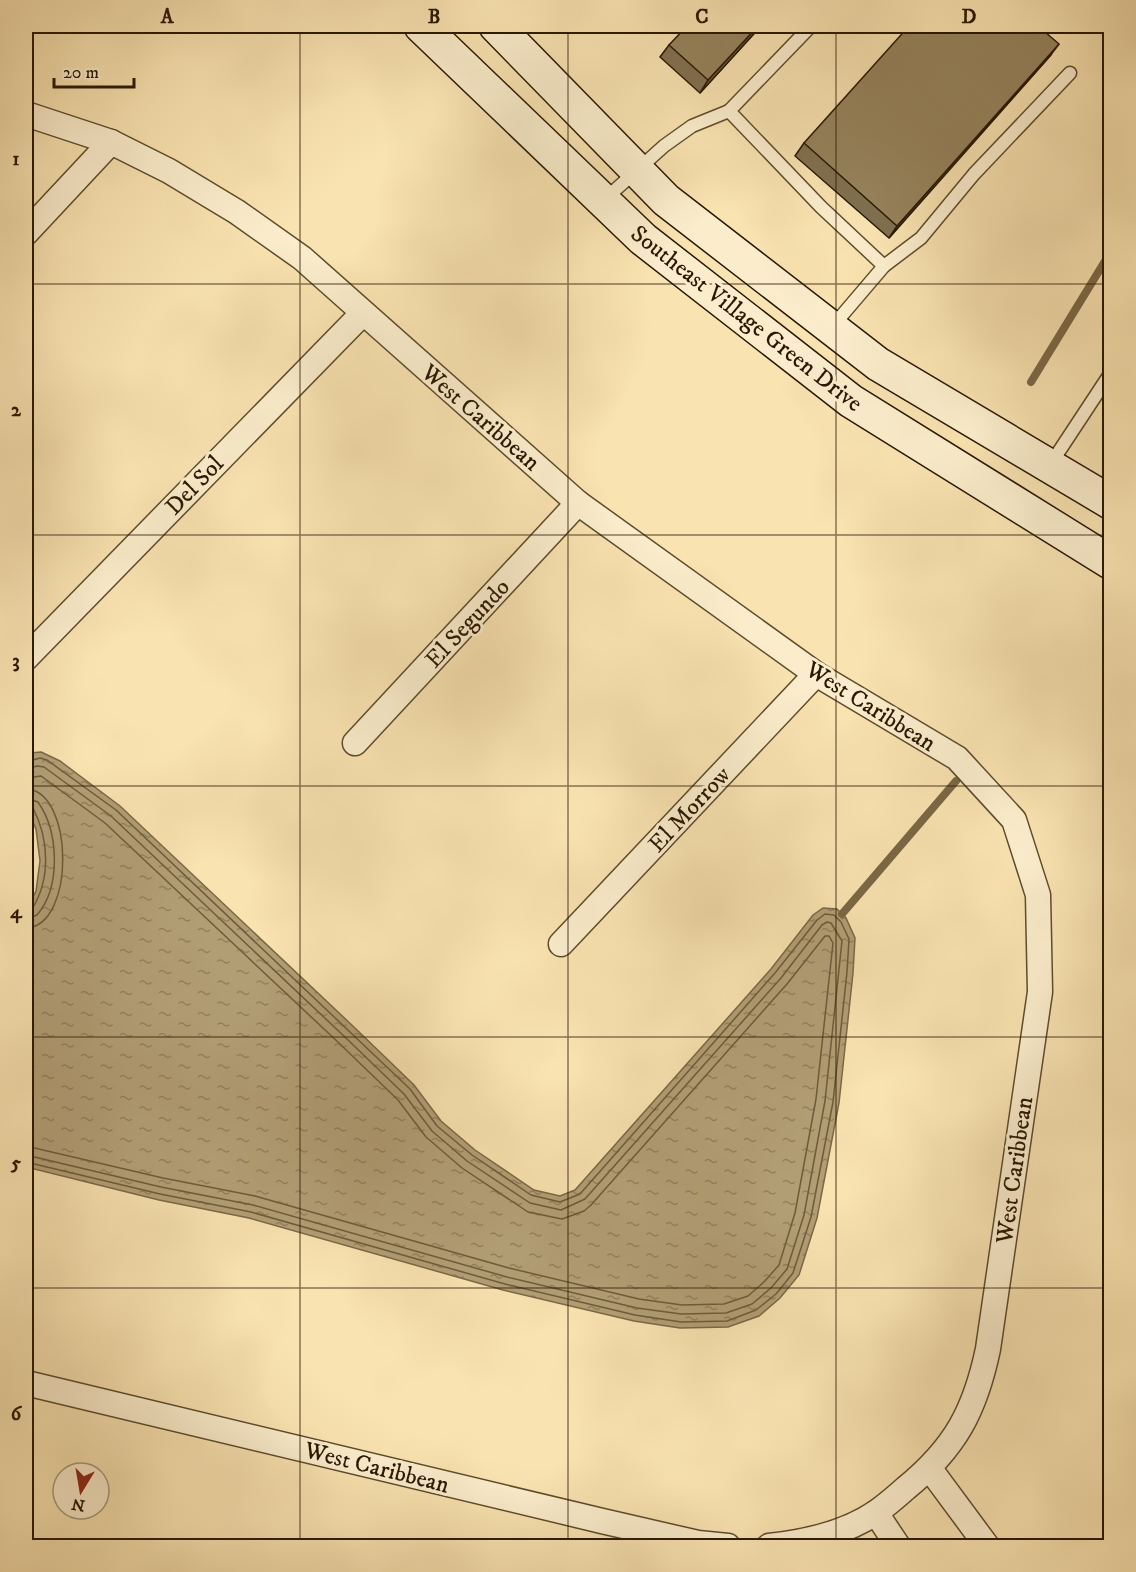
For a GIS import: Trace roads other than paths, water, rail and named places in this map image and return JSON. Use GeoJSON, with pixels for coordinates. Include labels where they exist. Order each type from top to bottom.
{"type":"FeatureCollection","features":[{"type":"Feature","properties":{"kind":"street","name":"Southeast Village Green Drive"},"geometry":{"type":"LineString","coordinates":[[421,26],[643,239],[851,401],[1110,562]]}},
{"type":"Feature","properties":{"kind":"street","name":"Southeast Village Green Drive"},"geometry":{"type":"LineString","coordinates":[[496,26],[666,200],[878,364],[1110,502]]}},
{"type":"Feature","properties":{"kind":"street","name":"West Caribbean"},"geometry":{"type":"LineString","coordinates":[[26,114],[111,142],[169,171],[237,212],[302,258],[578,502],[816,674],[957,759],[1014,820],[1038,895],[1040,992],[988,1349],[981,1382],[967,1416],[949,1445],[930,1468],[876,1513],[819,1537],[769,1546]]}},
{"type":"Feature","properties":{"kind":"street"},"geometry":{"type":"LineString","coordinates":[[26,233],[111,142]]}},
{"type":"Feature","properties":{"kind":"street","name":"Del Sol"},"geometry":{"type":"LineString","coordinates":[[26,658],[363,313]]}},
{"type":"Feature","properties":{"kind":"street","name":"El Segundo"},"geometry":{"type":"LineString","coordinates":[[355,743],[578,502]]}},
{"type":"Feature","properties":{"kind":"street","name":"El Morrow"},"geometry":{"type":"LineString","coordinates":[[561,944],[816,674]]}},
{"type":"Feature","properties":{"kind":"street","name":"West Caribbean"},"geometry":{"type":"LineString","coordinates":[[26,1383],[602,1521],[698,1543],[728,1546]]}},
{"type":"Feature","properties":{"kind":"street"},"geometry":{"type":"LineString","coordinates":[[930,1468],[987,1546]]}},
{"type":"Feature","properties":{"kind":"street"},"geometry":{"type":"LineString","coordinates":[[876,1513],[898,1546]]}},
{"type":"Feature","properties":{"kind":"lane"},"geometry":{"type":"LineString","coordinates":[[603,201],[664,146],[692,126],[729,111],[811,26]]}},
{"type":"Feature","properties":{"kind":"lane"},"geometry":{"type":"LineString","coordinates":[[832,327],[884,266],[921,237],[974,174],[1070,73]]}},
{"type":"Feature","properties":{"kind":"lane"},"geometry":{"type":"LineString","coordinates":[[729,111],[821,207],[884,266]]}},
{"type":"Feature","properties":{"kind":"lane"},"geometry":{"type":"LineString","coordinates":[[1049,465],[1110,374]]}},
{"type":"Feature","properties":{"kind":"water"},"geometry":{"type":"Polygon","coordinates":[[[41,752],[60,761],[120,806],[414,1085],[441,1121],[475,1150],[534,1190],[560,1196],[575,1190],[771,969],[813,915],[823,908],[837,909],[846,918],[855,938],[853,973],[839,1103],[817,1218],[799,1275],[780,1298],[759,1316],[728,1327],[680,1328],[634,1321],[503,1290],[249,1218],[159,1200],[26,1167],[26,910],[36,891],[40,861],[36,829],[26,806],[26,758],[30,753],[41,752]]]}},
{"type":"Feature","properties":{"kind":"waterway"},"geometry":{"type":"LineString","coordinates":[[1031,382],[1110,253]]}},
{"type":"Feature","properties":{"kind":"waterway"},"geometry":{"type":"LineString","coordinates":[[842,914],[956,781]]}}]}
